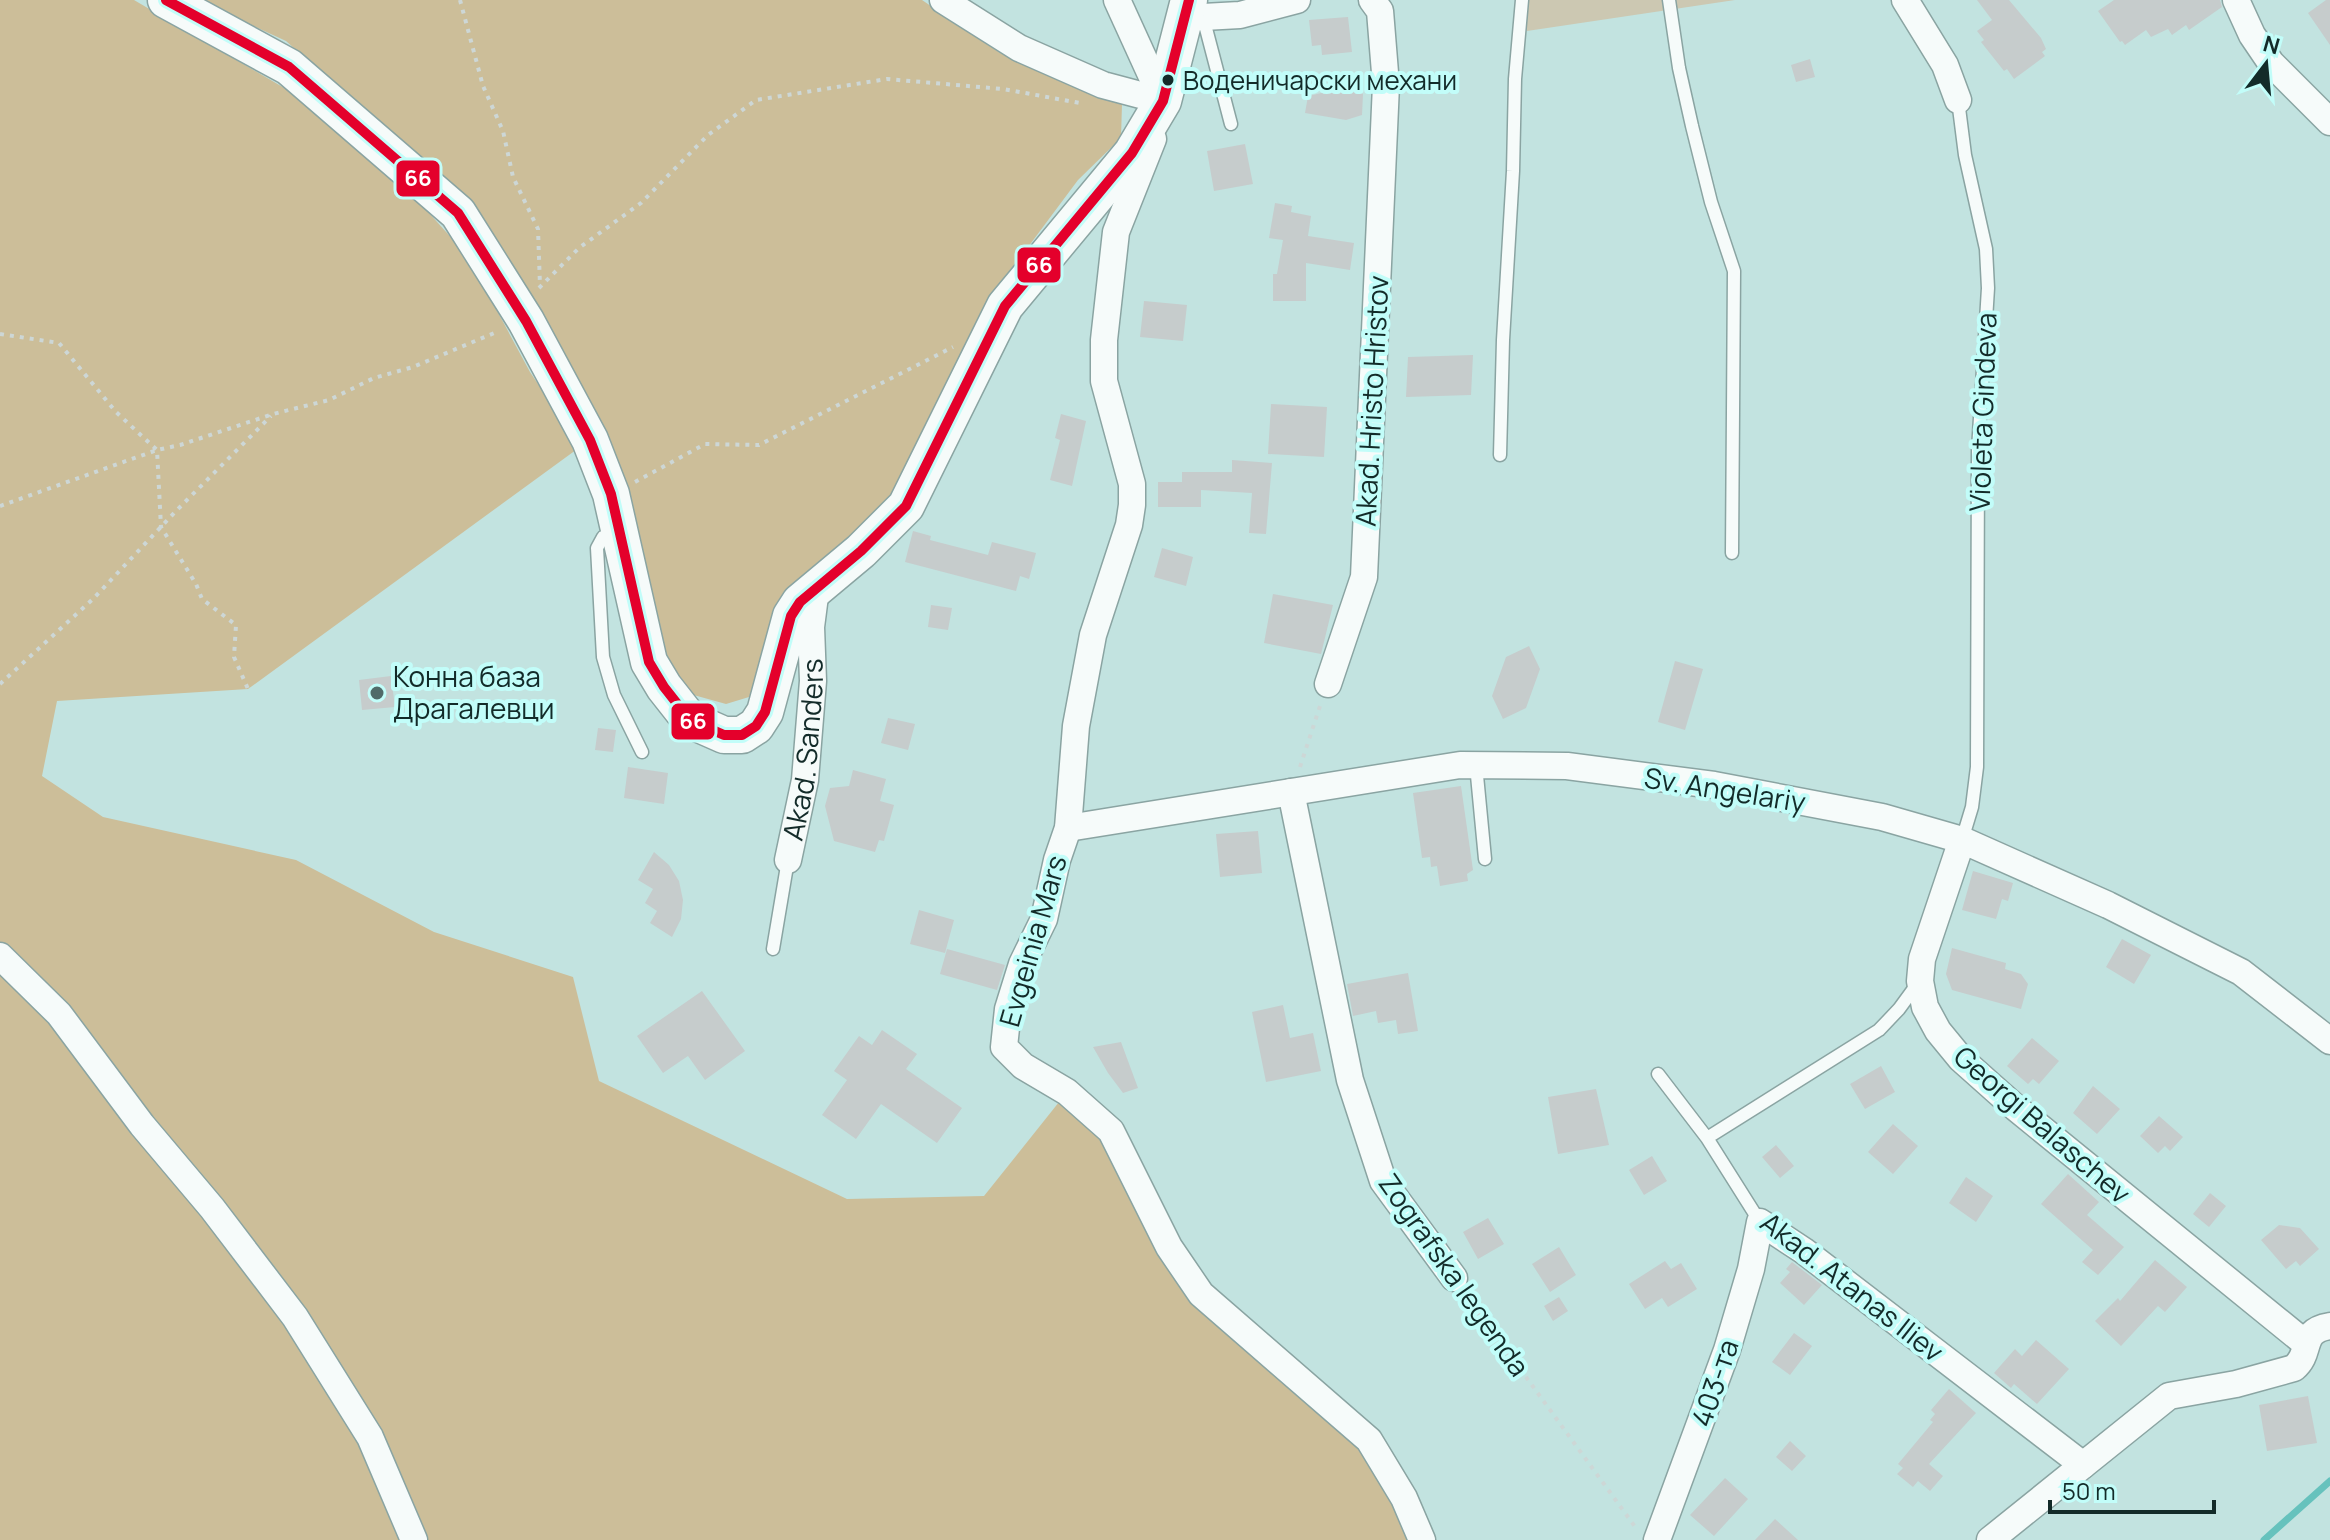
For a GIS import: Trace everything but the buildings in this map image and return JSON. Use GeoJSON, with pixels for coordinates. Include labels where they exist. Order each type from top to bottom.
{"type":"FeatureCollection","features":[{"type":"Feature","properties":{"kind":"street"},"geometry":{"type":"LineString","coordinates":[[166,0],[289,67],[458,213],[526,321],[590,440],[611,494],[649,662],[690,720],[724,735],[742,735],[756,726],[765,712],[791,616],[800,602],[861,551],[906,506],[1005,306],[1016,289],[1121,168],[1163,101],[1192,12],[1240,15],[1297,0]]}},
{"type":"Feature","properties":{"kind":"street"},"geometry":{"type":"LineString","coordinates":[[943,0],[1019,48],[1123,91],[1163,101]]}},
{"type":"Feature","properties":{"kind":"street"},"geometry":{"type":"LineString","coordinates":[[1117,0],[1163,101]]}},
{"type":"Feature","properties":{"kind":"street","name":"Akad. Hristo Hristov"},"geometry":{"type":"LineString","coordinates":[[1328,684],[1364,577],[1386,85],[1380,11],[1372,0]]}},
{"type":"Feature","properties":{"kind":"street","name":"Violeta Gindeva"},"geometry":{"type":"LineString","coordinates":[[1905,0],[1945,65],[1958,100]]}},
{"type":"Feature","properties":{"kind":"street"},"geometry":{"type":"LineString","coordinates":[[2236,0],[2252,35],[2271,63],[2330,122]]}},
{"type":"Feature","properties":{"kind":"street","name":"Evgeinia Mars"},"geometry":{"type":"LineString","coordinates":[[1163,101],[1155,133],[1116,232],[1111,255],[1104,340],[1104,381],[1132,484],[1129,525],[1093,635],[1076,726],[1068,828],[1057,860],[1044,919],[1022,964],[1008,1009],[1004,1047],[1023,1066],[1067,1092],[1111,1131],[1169,1247],[1201,1294],[1369,1440],[1404,1498],[1422,1540]]}},
{"type":"Feature","properties":{"kind":"street","name":"Akad. Sanders"},"geometry":{"type":"LineString","coordinates":[[788,860],[805,780],[813,681],[811,627],[816,588]]}},
{"type":"Feature","properties":{"kind":"street","name":"Sv. Angelariy"},"geometry":{"type":"LineString","coordinates":[[1068,828],[1460,765],[1567,766],[1714,785],[1882,817],[1962,840],[2108,905],[2241,972],[2330,1041]]}},
{"type":"Feature","properties":{"kind":"street","name":"Zografska legenda"},"geometry":{"type":"LineString","coordinates":[[1291,792],[1350,1080],[1383,1181],[1454,1278]]}},
{"type":"Feature","properties":{"kind":"street","name":"Georgi Balaschev"},"geometry":{"type":"LineString","coordinates":[[1962,840],[1922,959],[1920,981],[1925,1007],[1938,1031],[1961,1059],[2016,1108],[2305,1343]]}},
{"type":"Feature","properties":{"kind":"street"},"geometry":{"type":"LineString","coordinates":[[0,956],[59,1014],[142,1125],[212,1208],[295,1317],[370,1437],[414,1540]]}},
{"type":"Feature","properties":{"kind":"street","name":"Akad. Atanas Iliev"},"geometry":{"type":"LineString","coordinates":[[1760,1222],[1804,1251],[2083,1465]]}},
{"type":"Feature","properties":{"kind":"street","name":"403-та"},"geometry":{"type":"LineString","coordinates":[[1657,1540],[1727,1350],[1751,1269],[1760,1222]]}},
{"type":"Feature","properties":{"kind":"street"},"geometry":{"type":"LineString","coordinates":[[1990,1540],[2169,1396],[2236,1384],[2294,1368],[2299,1363],[2305,1343],[2317,1328],[2330,1326]]}},
{"type":"Feature","properties":{"kind":"lane"},"geometry":{"type":"LineString","coordinates":[[1500,455],[1515,79],[1522,0]]}},
{"type":"Feature","properties":{"kind":"lane"},"geometry":{"type":"LineString","coordinates":[[1669,0],[1679,68],[1696,142],[1711,202],[1734,271],[1732,553]]}},
{"type":"Feature","properties":{"kind":"lane"},"geometry":{"type":"LineString","coordinates":[[1192,12],[1231,124]]}},
{"type":"Feature","properties":{"kind":"lane","name":"Violeta Gindeva"},"geometry":{"type":"LineString","coordinates":[[1958,100],[1965,155],[1986,249],[1988,288],[1978,450],[1977,767],[1972,807],[1962,840]]}},
{"type":"Feature","properties":{"kind":"lane"},"geometry":{"type":"LineString","coordinates":[[621,533],[603,537],[597,548],[603,657],[614,695],[642,752]]}},
{"type":"Feature","properties":{"kind":"lane"},"geometry":{"type":"LineString","coordinates":[[1476,765],[1485,859]]}},
{"type":"Feature","properties":{"kind":"lane","name":"Akad. Sanders"},"geometry":{"type":"LineString","coordinates":[[773,949],[788,860]]}},
{"type":"Feature","properties":{"kind":"lane"},"geometry":{"type":"LineString","coordinates":[[1707,1138],[1879,1030],[1920,981]]}},
{"type":"Feature","properties":{"kind":"lane","name":"Akad. Atanas Iliev"},"geometry":{"type":"LineString","coordinates":[[1658,1074],[1707,1138],[1760,1222]]}},
{"type":"Feature","properties":{"kind":"path"},"geometry":{"type":"LineString","coordinates":[[0,506],[157,450],[329,400],[374,378],[413,367],[526,321],[540,286],[538,229],[513,177],[503,131],[483,86],[460,0]]}},
{"type":"Feature","properties":{"kind":"path"},"geometry":{"type":"LineString","coordinates":[[540,286],[579,248],[641,203],[708,135],[756,100],[887,79],[1003,89],[1079,103],[1123,91]]}},
{"type":"Feature","properties":{"kind":"path"},"geometry":{"type":"LineString","coordinates":[[0,334],[59,343],[116,412],[157,450],[161,527],[202,599],[236,625],[234,657],[248,689]]}},
{"type":"Feature","properties":{"kind":"path"},"geometry":{"type":"LineString","coordinates":[[611,494],[705,444],[759,445],[958,344]]}},
{"type":"Feature","properties":{"kind":"path"},"geometry":{"type":"LineString","coordinates":[[0,684],[93,599],[273,414]]}},
{"type":"Feature","properties":{"kind":"path"},"geometry":{"type":"LineString","coordinates":[[1291,792],[1328,684]]}},
{"type":"Feature","properties":{"kind":"path","name":"Zografska legenda"},"geometry":{"type":"LineString","coordinates":[[1454,1278],[1644,1540]]}},
{"type":"Feature","properties":{"kind":"shaded area"},"geometry":{"type":"Polygon","coordinates":[[[0,0],[134,0],[351,127],[467,255],[530,372],[580,447],[248,689],[57,701],[42,776],[103,817],[296,860],[434,932],[573,977],[599,1081],[847,1199],[984,1196],[1067,1092],[1111,1131],[1169,1247],[1369,1440],[1422,1540],[0,1540],[0,0]]]}},
{"type":"Feature","properties":{"kind":"shaded area"},"geometry":{"type":"Polygon","coordinates":[[[197,0],[922,0],[1000,53],[1122,104],[1121,138],[1078,180],[999,286],[900,495],[763,672],[749,697],[726,704],[690,694],[661,655],[626,503],[472,207],[286,41],[197,0]]]}},
{"type":"Feature","properties":{"kind":"shaded area"},"geometry":{"type":"Polygon","coordinates":[[[1524,0],[1735,0],[1527,31],[1524,0]]]}},
{"type":"Feature","properties":{"kind":"waterway"},"geometry":{"type":"LineString","coordinates":[[2264,1540],[2330,1481]]}},
{"type":"Feature","properties":{"kind":"transit line","name":"66"},"geometry":{"type":"LineString","coordinates":[[166,0],[289,67],[458,213],[526,321],[590,440],[611,494],[649,662],[690,720],[724,735],[742,735],[756,726],[765,712],[791,616],[800,602],[861,551],[906,506],[1005,306],[1132,153],[1163,101],[1189,0]]}},
{"type":"Feature","properties":{"kind":"place","name":"Воденичарски механи"},"geometry":{"type":"Point","coordinates":[1168,80]}},
{"type":"Feature","properties":{"kind":"place","name":"Конна база Драгалевци"},"geometry":{"type":"Point","coordinates":[377,693]}}]}
